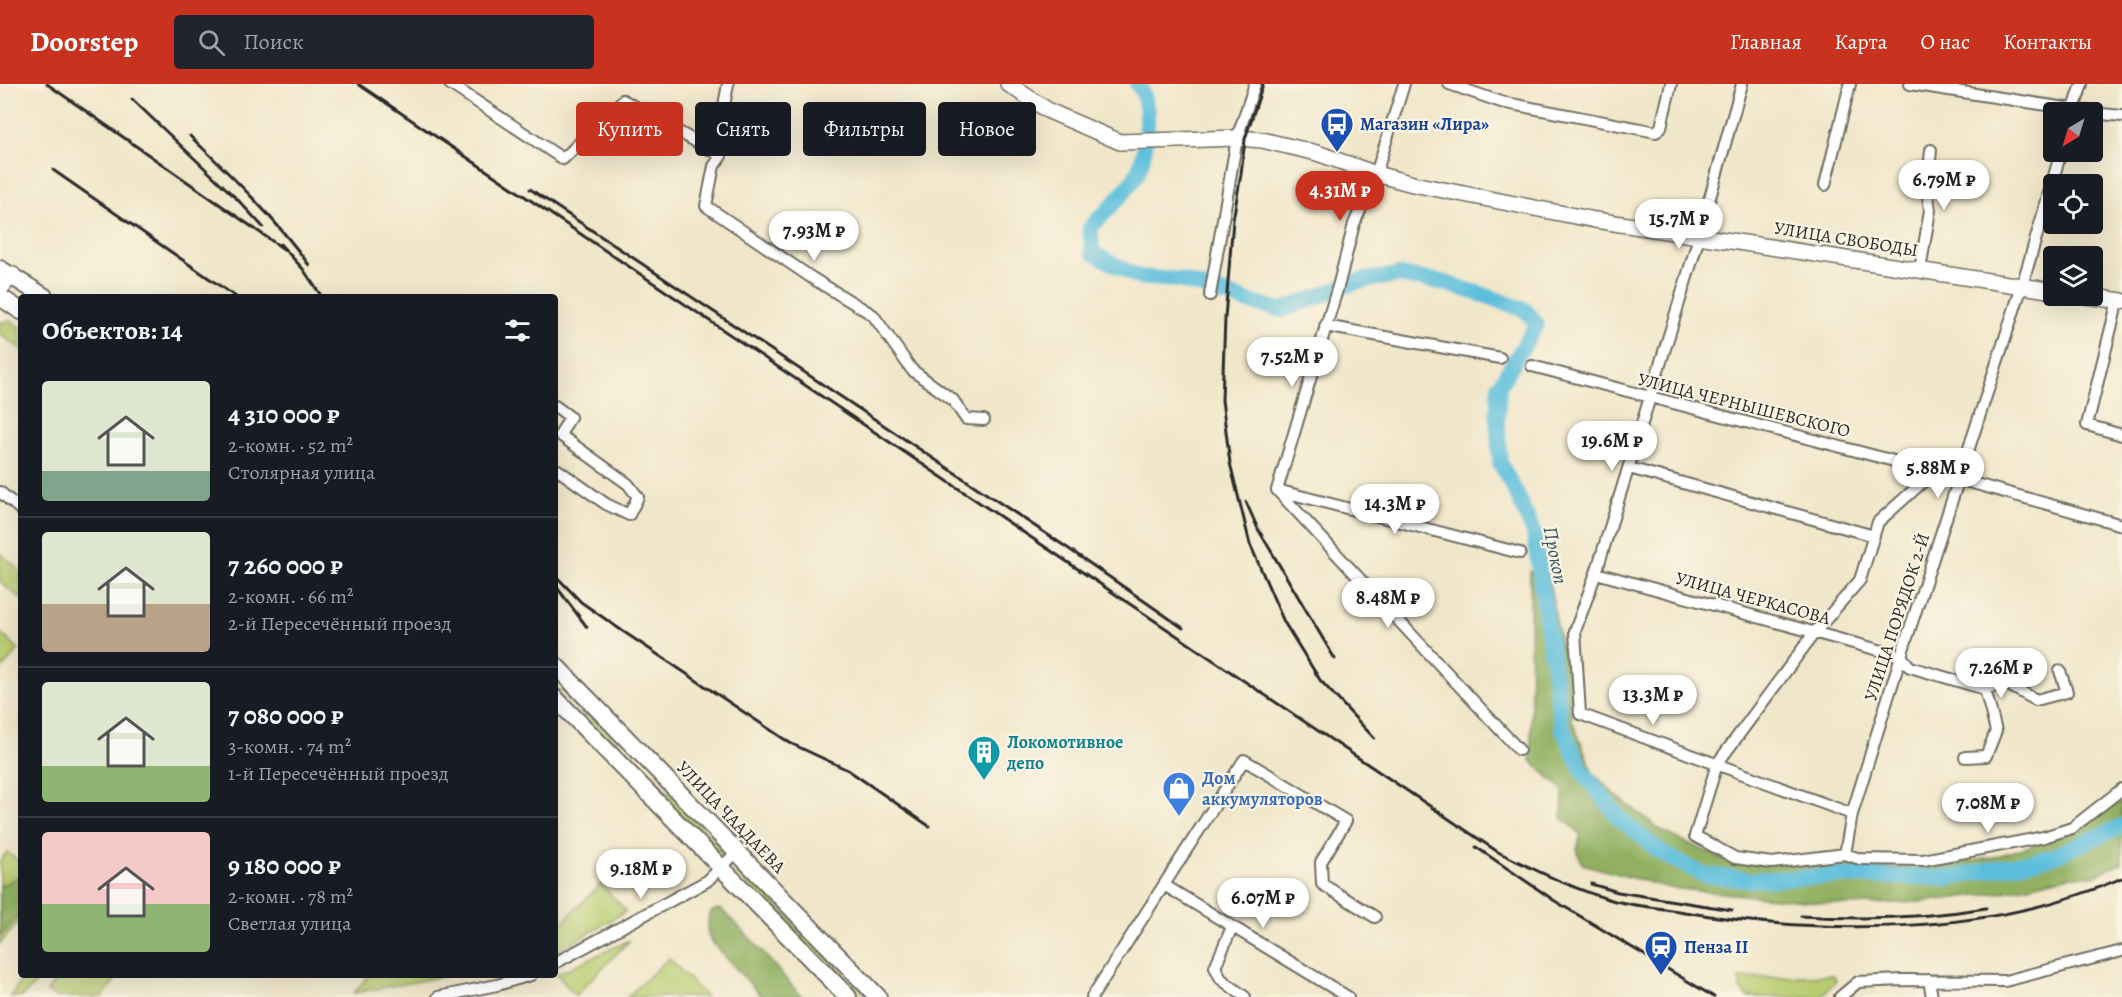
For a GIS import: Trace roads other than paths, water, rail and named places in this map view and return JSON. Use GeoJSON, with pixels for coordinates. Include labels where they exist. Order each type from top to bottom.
{"type":"FeatureCollection","features":[{"type":"Feature","properties":{"kind":"main road","name":"УЛИЦА СВОБОДЫ"},"geometry":{"type":"LineString","coordinates":[[1008,84],[1049,111],[1120,142],[1237,138],[1262,140],[1317,153],[1376,174],[1413,184],[1595,220],[2043,289]]}},
{"type":"Feature","properties":{"kind":"main road"},"geometry":{"type":"LineString","coordinates":[[0,289],[7,272],[40,294]]}},
{"type":"Feature","properties":{"kind":"main road"},"geometry":{"type":"LineString","coordinates":[[0,297],[18,309]]}},
{"type":"Feature","properties":{"kind":"main road"},"geometry":{"type":"LineString","coordinates":[[2103,298],[2120,301]]}},
{"type":"Feature","properties":{"kind":"main road","name":"УЛИЦА ЧААДАЕВА"},"geometry":{"type":"LineString","coordinates":[[558,668],[878,997]]}},
{"type":"Feature","properties":{"kind":"main road"},"geometry":{"type":"LineString","coordinates":[[558,701],[848,997]]}},
{"type":"Feature","properties":{"kind":"street"},"geometry":{"type":"LineString","coordinates":[[450,84],[563,159],[623,100],[695,141]]}},
{"type":"Feature","properties":{"kind":"street"},"geometry":{"type":"LineString","coordinates":[[725,102],[728,84]]}},
{"type":"Feature","properties":{"kind":"street"},"geometry":{"type":"LineString","coordinates":[[1210,295],[1237,138],[1255,84]]}},
{"type":"Feature","properties":{"kind":"street"},"geometry":{"type":"LineString","coordinates":[[1277,490],[1339,283],[1354,224],[1376,174],[1404,84]]}},
{"type":"Feature","properties":{"kind":"street"},"geometry":{"type":"LineString","coordinates":[[1449,84],[1501,102],[1656,132],[1661,127],[1671,84]]}},
{"type":"Feature","properties":{"kind":"street"},"geometry":{"type":"LineString","coordinates":[[1742,84],[1629,468],[1575,632],[1580,714],[1852,814]]}},
{"type":"Feature","properties":{"kind":"street"},"geometry":{"type":"LineString","coordinates":[[1825,185],[1850,84]]}},
{"type":"Feature","properties":{"kind":"street"},"geometry":{"type":"LineString","coordinates":[[1911,84],[2043,106]]}},
{"type":"Feature","properties":{"kind":"street"},"geometry":{"type":"LineString","coordinates":[[2076,102],[2082,84]]}},
{"type":"Feature","properties":{"kind":"street"},"geometry":{"type":"LineString","coordinates":[[2103,114],[2122,116]]}},
{"type":"Feature","properties":{"kind":"street"},"geometry":{"type":"LineString","coordinates":[[1920,270],[1930,210],[1927,189],[1931,150]]}},
{"type":"Feature","properties":{"kind":"street"},"geometry":{"type":"LineString","coordinates":[[721,156],[714,166],[706,206],[812,278],[873,315],[912,370],[953,400],[966,419],[984,420]]}},
{"type":"Feature","properties":{"kind":"street","name":"УЛИЦА ПОРЯДОК 2-Й"},"geometry":{"type":"LineString","coordinates":[[1845,854],[1852,814],[2022,286],[2058,162]]}},
{"type":"Feature","properties":{"kind":"street"},"geometry":{"type":"LineString","coordinates":[[2120,301],[2087,425],[2122,435]]}},
{"type":"Feature","properties":{"kind":"street"},"geometry":{"type":"LineString","coordinates":[[1325,326],[1500,358]]}},
{"type":"Feature","properties":{"kind":"street","name":"УЛИЦА ЧЕРНЫШЕВСКОГО"},"geometry":{"type":"LineString","coordinates":[[1532,366],[1934,472],[2122,525]]}},
{"type":"Feature","properties":{"kind":"street"},"geometry":{"type":"LineString","coordinates":[[558,408],[570,417],[560,435],[628,484],[638,497],[629,515],[606,504],[558,470]]}},
{"type":"Feature","properties":{"kind":"street"},"geometry":{"type":"LineString","coordinates":[[1629,468],[1874,536]]}},
{"type":"Feature","properties":{"kind":"street"},"geometry":{"type":"LineString","coordinates":[[1934,472],[1878,522],[1860,580],[1815,633],[1717,764],[1695,837],[1735,858],[1772,863],[1845,854],[1860,859],[1923,860],[2044,837],[2072,828],[2122,789]]}},
{"type":"Feature","properties":{"kind":"street"},"geometry":{"type":"LineString","coordinates":[[1277,490],[1520,553]]}},
{"type":"Feature","properties":{"kind":"street"},"geometry":{"type":"LineString","coordinates":[[1277,490],[1519,750]]}},
{"type":"Feature","properties":{"kind":"street"},"geometry":{"type":"LineString","coordinates":[[0,492],[18,507]]}},
{"type":"Feature","properties":{"kind":"street","name":"УЛИЦА ЧЕРКАСОВА"},"geometry":{"type":"LineString","coordinates":[[1596,573],[1901,656],[1910,667],[1984,689]]}},
{"type":"Feature","properties":{"kind":"street"},"geometry":{"type":"LineString","coordinates":[[1965,757],[1986,756],[1996,731],[1984,689],[2005,683],[2036,700],[2067,692],[2060,671]]}},
{"type":"Feature","properties":{"kind":"street"},"geometry":{"type":"LineString","coordinates":[[1107,997],[1095,993],[1244,760],[1346,821],[1321,862],[1322,884],[1375,917]]}},
{"type":"Feature","properties":{"kind":"street"},"geometry":{"type":"LineString","coordinates":[[558,961],[706,881],[738,851]]}},
{"type":"Feature","properties":{"kind":"street"},"geometry":{"type":"LineString","coordinates":[[1164,885],[1348,997]]}},
{"type":"Feature","properties":{"kind":"street"},"geometry":{"type":"LineString","coordinates":[[1232,927],[1215,967],[1221,979],[1245,997]]}},
{"type":"Feature","properties":{"kind":"street"},"geometry":{"type":"LineString","coordinates":[[1840,997],[1858,982],[2006,981],[2122,951]]}},
{"type":"Feature","properties":{"kind":"street"},"geometry":{"type":"LineString","coordinates":[[438,997],[521,978]]}},
{"type":"Feature","properties":{"kind":"street"},"geometry":{"type":"LineString","coordinates":[[1929,980],[1932,997]]}},
{"type":"Feature","properties":{"kind":"waterway","name":"Прокоп"},"geometry":{"type":"LineString","coordinates":[[1137,84],[1146,103],[1147,117],[1142,159],[1139,170],[1129,186],[1090,228],[1093,253],[1138,277],[1180,280],[1282,310],[1359,281],[1398,275],[1441,282],[1484,295],[1525,310],[1537,324],[1499,386],[1497,417],[1500,463],[1534,533],[1562,727],[1582,771],[1619,818],[1663,854],[1704,875],[1750,880],[1843,876],[1950,878],[2051,857],[2122,826]]}},
{"type":"Feature","properties":{"kind":"railway"},"geometry":{"type":"LineString","coordinates":[[47,84],[285,250]]}},
{"type":"Feature","properties":{"kind":"railway"},"geometry":{"type":"LineString","coordinates":[[358,84],[1498,852],[1555,879],[1615,901],[1639,906],[1732,919],[1845,927],[1903,926],[1960,921],[2016,911],[2071,897],[2122,878]]}},
{"type":"Feature","properties":{"kind":"railway"},"geometry":{"type":"LineString","coordinates":[[1263,84],[1245,139],[1233,220],[1225,318],[1222,400],[1230,463],[1250,544],[1284,622],[1320,680],[1374,738]]}},
{"type":"Feature","properties":{"kind":"railway"},"geometry":{"type":"LineString","coordinates":[[132,99],[238,200],[263,227]]}},
{"type":"Feature","properties":{"kind":"railway"},"geometry":{"type":"LineString","coordinates":[[190,136],[267,214],[309,265]]}},
{"type":"Feature","properties":{"kind":"railway"},"geometry":{"type":"LineString","coordinates":[[53,170],[232,294]]}},
{"type":"Feature","properties":{"kind":"railway"},"geometry":{"type":"LineString","coordinates":[[530,189],[1069,549],[1183,628]]}},
{"type":"Feature","properties":{"kind":"railway"},"geometry":{"type":"LineString","coordinates":[[280,244],[303,269],[320,294]]}},
{"type":"Feature","properties":{"kind":"railway"},"geometry":{"type":"LineString","coordinates":[[1246,502],[1258,529],[1335,659]]}},
{"type":"Feature","properties":{"kind":"railway"},"geometry":{"type":"LineString","coordinates":[[558,578],[581,602],[790,743],[848,770],[929,826]]}},
{"type":"Feature","properties":{"kind":"railway"},"geometry":{"type":"LineString","coordinates":[[558,589],[587,627]]}},
{"type":"Feature","properties":{"kind":"railway"},"geometry":{"type":"LineString","coordinates":[[1476,847],[1555,901],[1714,997]]}},
{"type":"Feature","properties":{"kind":"railway"},"geometry":{"type":"LineString","coordinates":[[1591,884],[1618,892],[1732,910]]}},
{"type":"Feature","properties":{"kind":"railway"},"geometry":{"type":"LineString","coordinates":[[1801,916],[1894,917],[1986,908]]}},
{"type":"Feature","properties":{"kind":"place","name":"Магазин «Лира»"},"geometry":{"type":"Point","coordinates":[1337,153]}},
{"type":"Feature","properties":{"kind":"place","name":"Локомотивное депо"},"geometry":{"type":"Point","coordinates":[984,781]}},
{"type":"Feature","properties":{"kind":"place","name":"Дом аккумуляторов"},"geometry":{"type":"Point","coordinates":[1179,817]}},
{"type":"Feature","properties":{"kind":"place","name":"Пенза II"},"geometry":{"type":"Point","coordinates":[1661,976]}}]}
